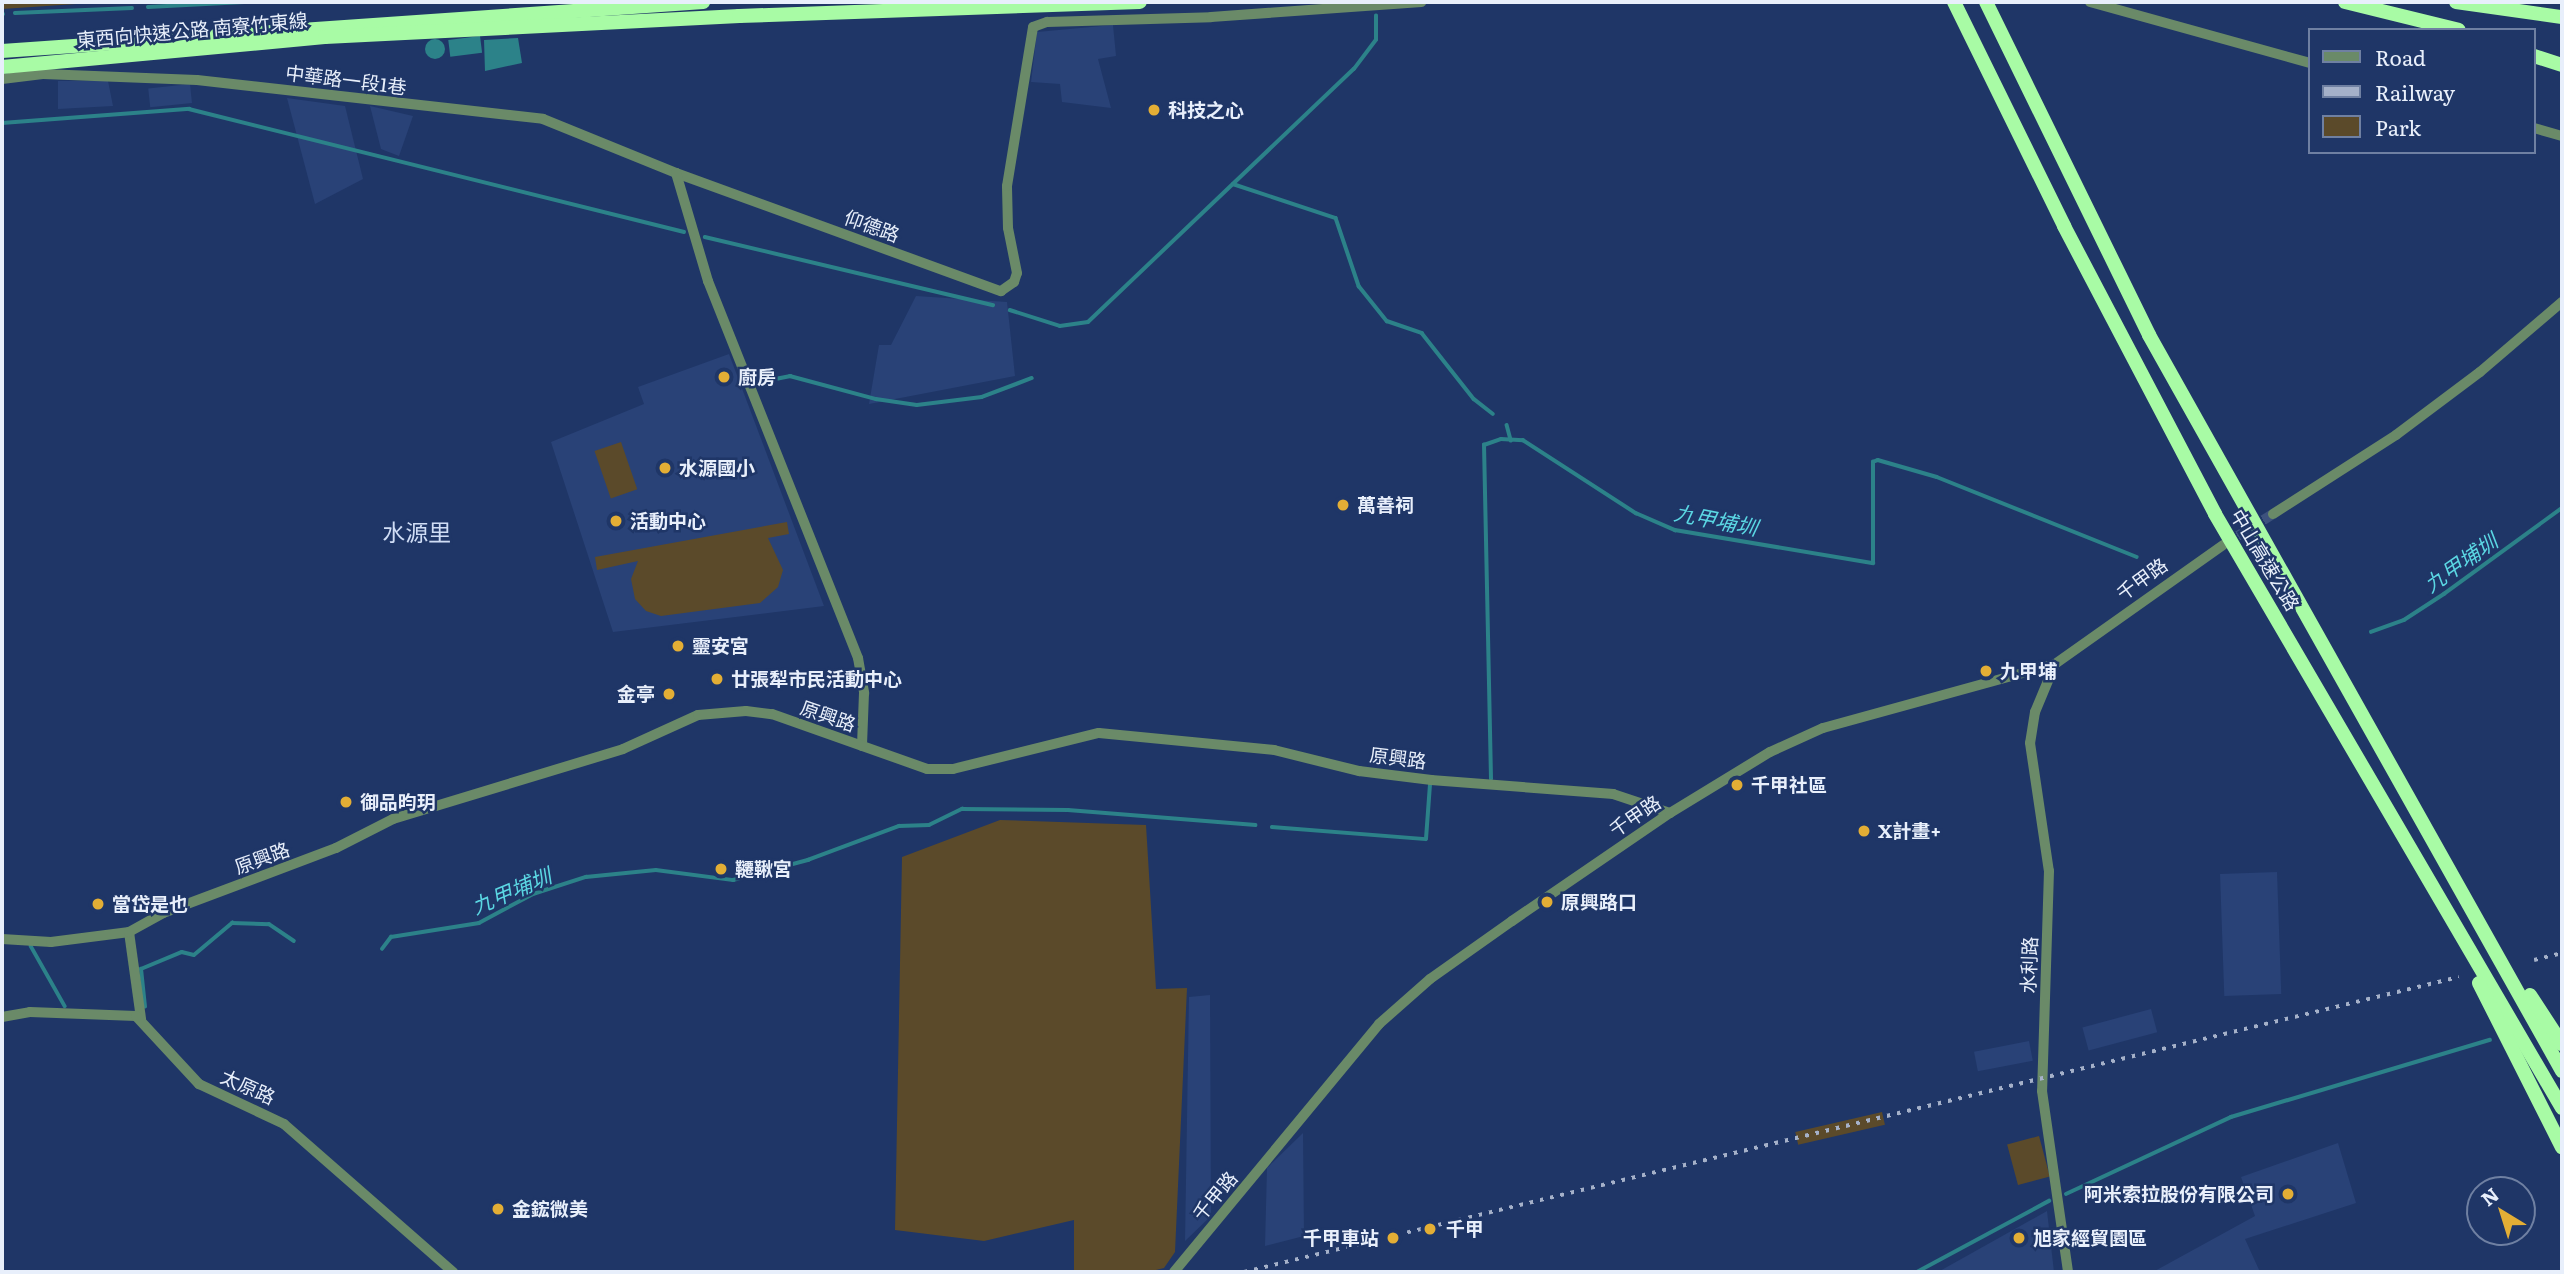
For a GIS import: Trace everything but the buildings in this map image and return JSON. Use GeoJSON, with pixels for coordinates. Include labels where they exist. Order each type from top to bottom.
{"type":"FeatureCollection","features":[{"type":"Feature","properties":{"kind":"highway","name":"東西向快速公路 南寮竹東線"},"geometry":{"type":"LineString","coordinates":[[2,51],[703,2]]}},
{"type":"Feature","properties":{"kind":"highway","name":"東西向快速公路 南寮竹東線"},"geometry":{"type":"LineString","coordinates":[[2,67],[326,37],[739,16],[1140,2]]}},
{"type":"Feature","properties":{"kind":"highway","name":"中山高速公路"},"geometry":{"type":"LineString","coordinates":[[1954,2],[2215,514],[2562,1108]]}},
{"type":"Feature","properties":{"kind":"highway"},"geometry":{"type":"LineString","coordinates":[[2345,2],[2451,28]]}},
{"type":"Feature","properties":{"kind":"highway"},"geometry":{"type":"LineString","coordinates":[[2456,2],[2562,17]]}},
{"type":"Feature","properties":{"kind":"highway","name":"中山高速公路"},"geometry":{"type":"LineString","coordinates":[[1989,8],[2149,335],[2488,933],[2562,1071]]}},
{"type":"Feature","properties":{"kind":"highway"},"geometry":{"type":"LineString","coordinates":[[2536,57],[2562,65]]}},
{"type":"Feature","properties":{"kind":"highway"},"geometry":{"type":"LineString","coordinates":[[2425,876],[2562,1147]]}},
{"type":"Feature","properties":{"kind":"highway"},"geometry":{"type":"LineString","coordinates":[[2488,933],[2562,1044]]}},
{"type":"Feature","properties":{"kind":"street","name":"仰德路"},"geometry":{"type":"LineString","coordinates":[[676,173],[1002,291],[1014,282],[1017,273],[1008,228],[1007,186],[1033,27],[1047,22],[1211,17],[1422,2]]}},
{"type":"Feature","properties":{"kind":"street"},"geometry":{"type":"LineString","coordinates":[[2090,2],[2308,62]]}},
{"type":"Feature","properties":{"kind":"street","name":"中華路一段1巷"},"geometry":{"type":"LineString","coordinates":[[2,79],[43,74],[197,80],[542,119],[676,173]]}},
{"type":"Feature","properties":{"kind":"street"},"geometry":{"type":"LineString","coordinates":[[2536,129],[2562,136]]}},
{"type":"Feature","properties":{"kind":"street"},"geometry":{"type":"LineString","coordinates":[[676,173],[708,281],[788,489],[850,632],[864,693],[862,746]]}},
{"type":"Feature","properties":{"kind":"street"},"geometry":{"type":"LineString","coordinates":[[2273,514],[2396,435],[2480,372],[2562,302]]}},
{"type":"Feature","properties":{"kind":"street","name":"千甲路"},"geometry":{"type":"LineString","coordinates":[[1174,1272],[1393,1010],[1440,971],[1670,813],[1770,752],[1824,728],[2055,664],[2223,545]]}},
{"type":"Feature","properties":{"kind":"street","name":"水利路"},"geometry":{"type":"LineString","coordinates":[[2055,664],[2035,712],[2030,743],[2049,871],[2042,1091],[2068,1272]]}},
{"type":"Feature","properties":{"kind":"street","name":"原興路"},"geometry":{"type":"LineString","coordinates":[[2,939],[51,942],[129,932],[163,913],[336,848],[393,819],[622,748],[698,715],[759,711],[917,767],[946,769],[1099,733],[1274,750],[1359,771],[1431,780],[1613,794],[1670,813]]}},
{"type":"Feature","properties":{"kind":"street"},"geometry":{"type":"LineString","coordinates":[[2,1017],[68,1012],[124,1014],[141,1019],[129,932]]}},
{"type":"Feature","properties":{"kind":"street","name":"太原路"},"geometry":{"type":"LineString","coordinates":[[141,1019],[199,1084],[284,1124],[453,1272]]}},
{"type":"Feature","properties":{"kind":"shaded area"},"geometry":{"type":"Polygon","coordinates":[[[1113,25],[1116,56],[1098,59],[1111,108],[1062,102],[1060,84],[1031,82],[1037,32],[1113,25]]]}},
{"type":"Feature","properties":{"kind":"shaded area"},"geometry":{"type":"Polygon","coordinates":[[[480,36],[482,53],[450,57],[448,40],[480,36]]]}},
{"type":"Feature","properties":{"kind":"shaded area"},"geometry":{"type":"Polygon","coordinates":[[[518,38],[522,63],[485,71],[484,40],[518,38]]]}},
{"type":"Feature","properties":{"kind":"shaded area"},"geometry":{"type":"Polygon","coordinates":[[[435,39],[442,42],[445,49],[442,56],[435,59],[428,56],[425,49],[428,42],[435,39]]]}},
{"type":"Feature","properties":{"kind":"shaded area"},"geometry":{"type":"Polygon","coordinates":[[[58,81],[108,81],[113,106],[58,109],[58,81]]]}},
{"type":"Feature","properties":{"kind":"shaded area"},"geometry":{"type":"Polygon","coordinates":[[[190,84],[192,103],[150,107],[148,88],[190,84]]]}},
{"type":"Feature","properties":{"kind":"shaded area"},"geometry":{"type":"Polygon","coordinates":[[[287,98],[345,106],[363,179],[315,204],[287,98]]]}},
{"type":"Feature","properties":{"kind":"shaded area"},"geometry":{"type":"Polygon","coordinates":[[[370,106],[413,116],[399,156],[381,149],[370,106]]]}},
{"type":"Feature","properties":{"kind":"shaded area"},"geometry":{"type":"Polygon","coordinates":[[[916,296],[1007,302],[1015,376],[869,404],[879,345],[891,345],[916,296]]]}},
{"type":"Feature","properties":{"kind":"shaded area","name":"水源國小"},"geometry":{"type":"Polygon","coordinates":[[[729,354],[824,606],[613,632],[551,442],[644,404],[638,387],[729,354]]]}},
{"type":"Feature","properties":{"kind":"shaded area"},"geometry":{"type":"Polygon","coordinates":[[[2277,872],[2281,994],[2224,996],[2220,874],[2277,872]]]}},
{"type":"Feature","properties":{"kind":"shaded area"},"geometry":{"type":"Polygon","coordinates":[[[1210,995],[1211,1216],[1185,1241],[1189,997],[1210,995]]]}},
{"type":"Feature","properties":{"kind":"shaded area"},"geometry":{"type":"Polygon","coordinates":[[[2151,1009],[2157,1032],[2089,1051],[2082,1027],[2151,1009]]]}},
{"type":"Feature","properties":{"kind":"shaded area"},"geometry":{"type":"Polygon","coordinates":[[[2029,1041],[2033,1061],[1978,1071],[1974,1052],[2029,1041]]]}},
{"type":"Feature","properties":{"kind":"shaded area"},"geometry":{"type":"Polygon","coordinates":[[[1303,1133],[1304,1236],[1265,1246],[1267,1168],[1303,1133]]]}},
{"type":"Feature","properties":{"kind":"shaded area"},"geometry":{"type":"Polygon","coordinates":[[[2338,1143],[2356,1203],[2245,1239],[2260,1272],[2153,1272],[2255,1216],[2241,1177],[2338,1143]]]}},
{"type":"Feature","properties":{"kind":"shaded area","name":"旭家經貿園區"},"geometry":{"type":"Polygon","coordinates":[[[2047,1211],[2054,1272],[1938,1272],[2047,1211]]]}},
{"type":"Feature","properties":{"kind":"green space"},"geometry":{"type":"Polygon","coordinates":[[[2,2],[106,2],[2,9],[2,2]]]}},
{"type":"Feature","properties":{"kind":"green space"},"geometry":{"type":"Polygon","coordinates":[[[621,442],[637,489],[611,498],[595,451],[621,442]]]}},
{"type":"Feature","properties":{"kind":"green space"},"geometry":{"type":"Polygon","coordinates":[[[787,522],[789,534],[768,538],[783,570],[778,587],[760,603],[661,616],[646,611],[635,599],[631,579],[638,561],[597,570],[595,557],[787,522]]]}},
{"type":"Feature","properties":{"kind":"green space"},"geometry":{"type":"Polygon","coordinates":[[[1000,820],[1146,825],[1156,989],[1187,988],[1175,1252],[1164,1268],[1148,1272],[1074,1272],[1074,1220],[984,1241],[895,1230],[902,857],[1000,820]]]}},
{"type":"Feature","properties":{"kind":"green space"},"geometry":{"type":"Polygon","coordinates":[[[1882,1112],[1885,1125],[1798,1145],[1795,1132],[1882,1112]]]}},
{"type":"Feature","properties":{"kind":"green space"},"geometry":{"type":"Polygon","coordinates":[[[2039,1136],[2050,1177],[2018,1185],[2007,1145],[2039,1136]]]}},
{"type":"Feature","properties":{"kind":"waterway"},"geometry":{"type":"LineString","coordinates":[[148,7],[244,2]]}},
{"type":"Feature","properties":{"kind":"waterway"},"geometry":{"type":"LineString","coordinates":[[15,13],[132,8]]}},
{"type":"Feature","properties":{"kind":"waterway"},"geometry":{"type":"LineString","coordinates":[[1010,310],[1060,326],[1088,322],[1354,69],[1376,40],[1376,16]]}},
{"type":"Feature","properties":{"kind":"waterway"},"geometry":{"type":"LineString","coordinates":[[2,123],[189,109],[684,232]]}},
{"type":"Feature","properties":{"kind":"waterway"},"geometry":{"type":"LineString","coordinates":[[1233,184],[1336,218],[1359,286],[1387,321],[1422,333],[1474,399],[1493,414]]}},
{"type":"Feature","properties":{"kind":"waterway"},"geometry":{"type":"LineString","coordinates":[[705,237],[993,305]]}},
{"type":"Feature","properties":{"kind":"waterway"},"geometry":{"type":"LineString","coordinates":[[755,383],[790,376],[876,399],[917,405],[982,397],[1032,378]]}},
{"type":"Feature","properties":{"kind":"waterway"},"geometry":{"type":"LineString","coordinates":[[1507,425],[1511,440]]}},
{"type":"Feature","properties":{"kind":"waterway","name":"九甲埔圳"},"geometry":{"type":"LineString","coordinates":[[1491,779],[1484,445],[1501,439],[1523,440],[1636,513],[1675,530],[1873,563],[1873,462],[1878,460],[1937,477],[2137,557]]}},
{"type":"Feature","properties":{"kind":"waterway","name":"九甲埔圳"},"geometry":{"type":"LineString","coordinates":[[2371,632],[2404,620],[2562,508]]}},
{"type":"Feature","properties":{"kind":"waterway"},"geometry":{"type":"LineString","coordinates":[[1272,827],[1426,839],[1430,784]]}},
{"type":"Feature","properties":{"kind":"waterway"},"geometry":{"type":"LineString","coordinates":[[382,949],[391,937],[479,923],[533,894],[586,877],[656,870],[733,880],[808,860],[899,826],[929,825],[962,809],[1068,810],[1255,825]]}},
{"type":"Feature","properties":{"kind":"waterway","name":"九甲埔圳"},"geometry":{"type":"LineString","coordinates":[[145,1007],[141,969],[182,952],[194,955],[232,923],[269,924],[294,941]]}},
{"type":"Feature","properties":{"kind":"waterway","name":"九甲埔圳"},"geometry":{"type":"LineString","coordinates":[[31,946],[65,1006]]}},
{"type":"Feature","properties":{"kind":"waterway"},"geometry":{"type":"LineString","coordinates":[[2066,1194],[2231,1117],[2490,1040]]}},
{"type":"Feature","properties":{"kind":"waterway"},"geometry":{"type":"LineString","coordinates":[[1917,1272],[2049,1201]]}},
{"type":"Feature","properties":{"kind":"tunnel"},"geometry":{"type":"LineString","coordinates":[[2225,544],[2273,514]]}},
{"type":"Feature","properties":{"kind":"railway"},"geometry":{"type":"LineString","coordinates":[[2534,960],[2562,953]]}},
{"type":"Feature","properties":{"kind":"railway"},"geometry":{"type":"LineString","coordinates":[[1244,1272],[2459,977]]}},
{"type":"Feature","properties":{"kind":"place","name":"科技之心"},"geometry":{"type":"Point","coordinates":[1154,110]}},
{"type":"Feature","properties":{"kind":"place","name":"廚房"},"geometry":{"type":"Point","coordinates":[724,377]}},
{"type":"Feature","properties":{"kind":"place","name":"水源國小"},"geometry":{"type":"Point","coordinates":[665,468]}},
{"type":"Feature","properties":{"kind":"place","name":"萬善祠"},"geometry":{"type":"Point","coordinates":[1343,505]}},
{"type":"Feature","properties":{"kind":"place","name":"活動中心"},"geometry":{"type":"Point","coordinates":[616,521]}},
{"type":"Feature","properties":{"kind":"place","name":"靈安宮"},"geometry":{"type":"Point","coordinates":[678,646]}},
{"type":"Feature","properties":{"kind":"place","name":"九甲埔"},"geometry":{"type":"Point","coordinates":[1986,671]}},
{"type":"Feature","properties":{"kind":"place","name":"廿張犁市民活動中心"},"geometry":{"type":"Point","coordinates":[717,679]}},
{"type":"Feature","properties":{"kind":"place","name":"金亭"},"geometry":{"type":"Point","coordinates":[669,694]}},
{"type":"Feature","properties":{"kind":"place","name":"千甲社區"},"geometry":{"type":"Point","coordinates":[1737,785]}},
{"type":"Feature","properties":{"kind":"place","name":"御品昀玥"},"geometry":{"type":"Point","coordinates":[346,802]}},
{"type":"Feature","properties":{"kind":"place","name":"X計畫+"},"geometry":{"type":"Point","coordinates":[1864,831]}},
{"type":"Feature","properties":{"kind":"place","name":"韆鞦宮"},"geometry":{"type":"Point","coordinates":[721,869]}},
{"type":"Feature","properties":{"kind":"place","name":"原興路口"},"geometry":{"type":"Point","coordinates":[1547,902]}},
{"type":"Feature","properties":{"kind":"place","name":"當岱是也"},"geometry":{"type":"Point","coordinates":[98,904]}},
{"type":"Feature","properties":{"kind":"place","name":"阿米索拉股份有限公司"},"geometry":{"type":"Point","coordinates":[2288,1194]}},
{"type":"Feature","properties":{"kind":"place","name":"金鋐微美"},"geometry":{"type":"Point","coordinates":[498,1209]}},
{"type":"Feature","properties":{"kind":"place","name":"千甲"},"geometry":{"type":"Point","coordinates":[1430,1229]}},
{"type":"Feature","properties":{"kind":"place","name":"千甲車站"},"geometry":{"type":"Point","coordinates":[1393,1238]}},
{"type":"Feature","properties":{"kind":"place","name":"旭家經貿園區"},"geometry":{"type":"Point","coordinates":[2019,1238]}},
{"type":"Feature","properties":{"kind":"district","name":"水源里"},"geometry":{"type":"Point","coordinates":[417,531]}}]}
